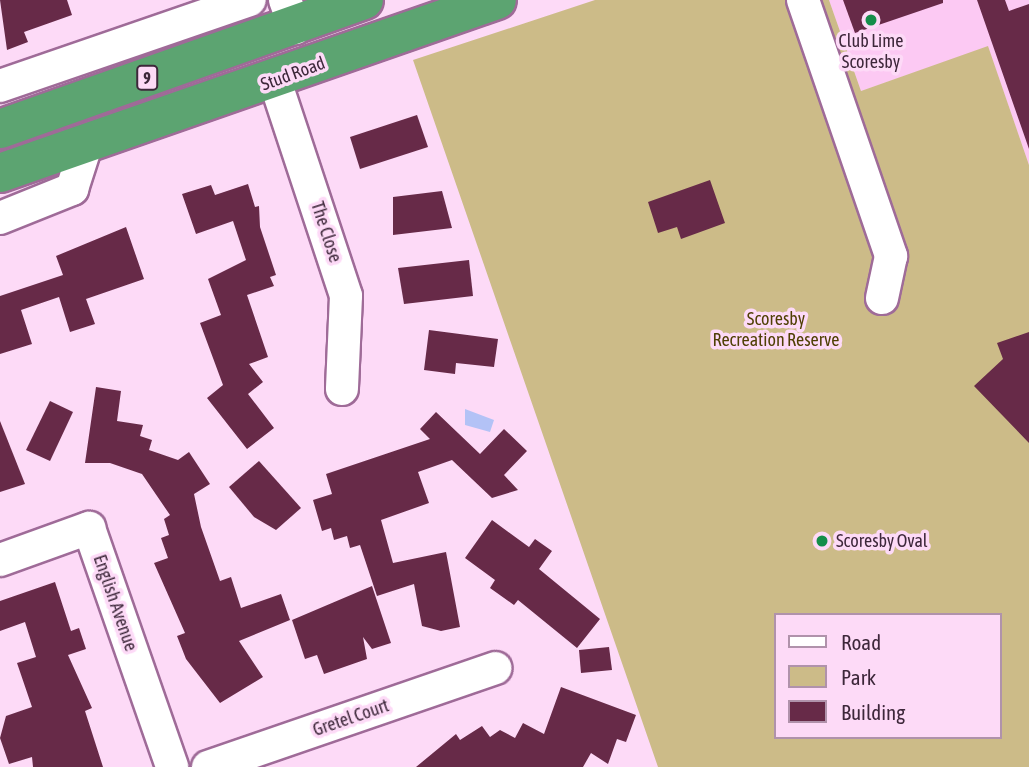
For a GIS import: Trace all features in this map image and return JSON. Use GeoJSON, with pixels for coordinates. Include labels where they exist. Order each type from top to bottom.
{"type":"FeatureCollection","features":[{"type":"Feature","properties":{"kind":"highway","name":"9"},"geometry":{"type":"LineString","coordinates":[[0,128],[290,14],[365,0]]}},
{"type":"Feature","properties":{"kind":"highway","name":"Stud Road"},"geometry":{"type":"LineString","coordinates":[[0,173],[292,75],[497,0]]}},
{"type":"Feature","properties":{"kind":"highway"},"geometry":{"type":"LineString","coordinates":[[290,14],[292,75]]}},
{"type":"Feature","properties":{"kind":"street"},"geometry":{"type":"LineString","coordinates":[[0,86],[250,0]]}},
{"type":"Feature","properties":{"kind":"street"},"geometry":{"type":"LineString","coordinates":[[803,0],[891,256],[882,298]]}},
{"type":"Feature","properties":{"kind":"street","name":"The Close"},"geometry":{"type":"LineString","coordinates":[[292,75],[346,296],[342,389]]}},
{"type":"Feature","properties":{"kind":"street"},"geometry":{"type":"LineString","coordinates":[[0,218],[67,194],[77,182],[87,142]]}},
{"type":"Feature","properties":{"kind":"street","name":"English Avenue"},"geometry":{"type":"LineString","coordinates":[[0,560],[89,528],[172,767]]}},
{"type":"Feature","properties":{"kind":"street","name":"Gretel Court"},"geometry":{"type":"LineString","coordinates":[[208,767],[495,668]]}},
{"type":"Feature","properties":{"kind":"shaded area"},"geometry":{"type":"Polygon","coordinates":[[[829,0],[1029,0],[1029,165],[988,47],[861,91],[829,0]]]}},
{"type":"Feature","properties":{"kind":"green space","name":"Scoresby Recreation Reserve"},"geometry":{"type":"Polygon","coordinates":[[[595,0],[829,0],[861,91],[988,46],[1029,165],[1029,767],[658,767],[413,60],[595,0]]]}},
{"type":"Feature","properties":{"kind":"water"},"geometry":{"type":"Polygon","coordinates":[[[465,409],[494,420],[490,432],[465,425],[465,409]]]}},
{"type":"Feature","properties":{"kind":"building"},"geometry":{"type":"Polygon","coordinates":[[[0,0],[67,0],[72,15],[24,32],[28,42],[7,50],[0,0]]]}},
{"type":"Feature","properties":{"kind":"building","name":"Club Lime Scoresby"},"geometry":{"type":"Polygon","coordinates":[[[843,0],[943,0],[943,3],[855,33],[843,0]]]}},
{"type":"Feature","properties":{"kind":"building"},"geometry":{"type":"Polygon","coordinates":[[[977,0],[1005,0],[1009,11],[1029,4],[1029,149],[977,0]]]}},
{"type":"Feature","properties":{"kind":"building"},"geometry":{"type":"Polygon","coordinates":[[[417,115],[428,147],[360,169],[350,137],[417,115]]]}},
{"type":"Feature","properties":{"kind":"building"},"geometry":{"type":"Polygon","coordinates":[[[710,180],[725,223],[681,239],[677,227],[658,233],[648,202],[710,180]]]}},
{"type":"Feature","properties":{"kind":"building"},"geometry":{"type":"Polygon","coordinates":[[[248,184],[255,207],[259,206],[260,227],[276,275],[270,277],[274,286],[247,295],[268,357],[249,364],[263,382],[248,394],[274,428],[247,449],[207,398],[223,385],[200,323],[221,315],[208,279],[246,260],[233,221],[196,234],[182,194],[211,185],[215,195],[248,184]]]}},
{"type":"Feature","properties":{"kind":"building"},"geometry":{"type":"Polygon","coordinates":[[[442,191],[452,228],[393,235],[393,197],[442,191]]]}},
{"type":"Feature","properties":{"kind":"building"},"geometry":{"type":"Polygon","coordinates":[[[126,227],[144,279],[86,299],[95,324],[70,332],[59,297],[21,310],[32,344],[0,354],[0,296],[63,275],[56,256],[126,227]]]}},
{"type":"Feature","properties":{"kind":"building"},"geometry":{"type":"Polygon","coordinates":[[[469,260],[473,296],[404,304],[398,268],[469,260]]]}},
{"type":"Feature","properties":{"kind":"building"},"geometry":{"type":"Polygon","coordinates":[[[429,330],[498,339],[494,367],[456,363],[455,374],[424,370],[429,330]]]}},
{"type":"Feature","properties":{"kind":"building"},"geometry":{"type":"Polygon","coordinates":[[[1029,332],[1029,443],[974,386],[1003,359],[997,343],[1029,332]]]}},
{"type":"Feature","properties":{"kind":"building"},"geometry":{"type":"Polygon","coordinates":[[[96,387],[121,391],[117,421],[143,425],[140,436],[152,440],[149,450],[178,460],[189,452],[210,484],[194,494],[201,527],[220,581],[231,577],[241,608],[281,594],[290,620],[239,641],[263,677],[220,703],[186,659],[177,636],[185,633],[154,563],[168,558],[161,538],[169,535],[164,519],[170,515],[142,474],[110,463],[85,463],[96,387]]]}},
{"type":"Feature","properties":{"kind":"building"},"geometry":{"type":"Polygon","coordinates":[[[50,401],[73,412],[50,461],[26,450],[50,401]]]}},
{"type":"Feature","properties":{"kind":"building"},"geometry":{"type":"Polygon","coordinates":[[[436,412],[480,454],[504,429],[527,451],[504,475],[518,490],[492,498],[452,460],[418,472],[429,503],[381,520],[393,563],[446,552],[460,627],[441,631],[422,626],[414,584],[377,596],[360,545],[350,548],[347,536],[334,540],[331,528],[322,531],[313,500],[332,494],[326,474],[430,439],[420,429],[436,412]]]}},
{"type":"Feature","properties":{"kind":"building"},"geometry":{"type":"Polygon","coordinates":[[[0,421],[25,484],[0,492],[0,421]]]}},
{"type":"Feature","properties":{"kind":"building"},"geometry":{"type":"Polygon","coordinates":[[[259,461],[301,508],[276,530],[254,517],[229,487],[259,461]]]}},
{"type":"Feature","properties":{"kind":"building"},"geometry":{"type":"Polygon","coordinates":[[[492,520],[529,547],[535,539],[552,551],[539,569],[600,619],[577,648],[518,600],[514,605],[490,588],[495,580],[465,558],[492,520]]]}},
{"type":"Feature","properties":{"kind":"building"},"geometry":{"type":"Polygon","coordinates":[[[55,582],[71,631],[79,628],[86,649],[68,655],[92,708],[85,711],[103,767],[33,767],[32,757],[9,764],[0,738],[6,716],[32,707],[17,663],[36,657],[25,622],[0,631],[0,601],[55,582]]]}},
{"type":"Feature","properties":{"kind":"building"},"geometry":{"type":"Polygon","coordinates":[[[372,586],[391,643],[372,649],[363,637],[367,659],[324,674],[317,655],[305,659],[292,620],[372,586]]]}},
{"type":"Feature","properties":{"kind":"building"},"geometry":{"type":"Polygon","coordinates":[[[609,647],[612,670],[581,673],[579,650],[609,647]]]}},
{"type":"Feature","properties":{"kind":"building"},"geometry":{"type":"Polygon","coordinates":[[[561,687],[636,715],[626,742],[617,739],[608,764],[591,753],[583,767],[416,767],[456,734],[460,740],[482,726],[490,737],[500,730],[515,738],[523,723],[544,734],[561,687]]]}},
{"type":"Feature","properties":{"kind":"place","name":"Club Lime Scoresby"},"geometry":{"type":"Point","coordinates":[871,20]}},
{"type":"Feature","properties":{"kind":"place","name":"Scoresby Oval"},"geometry":{"type":"Point","coordinates":[822,541]}}]}
